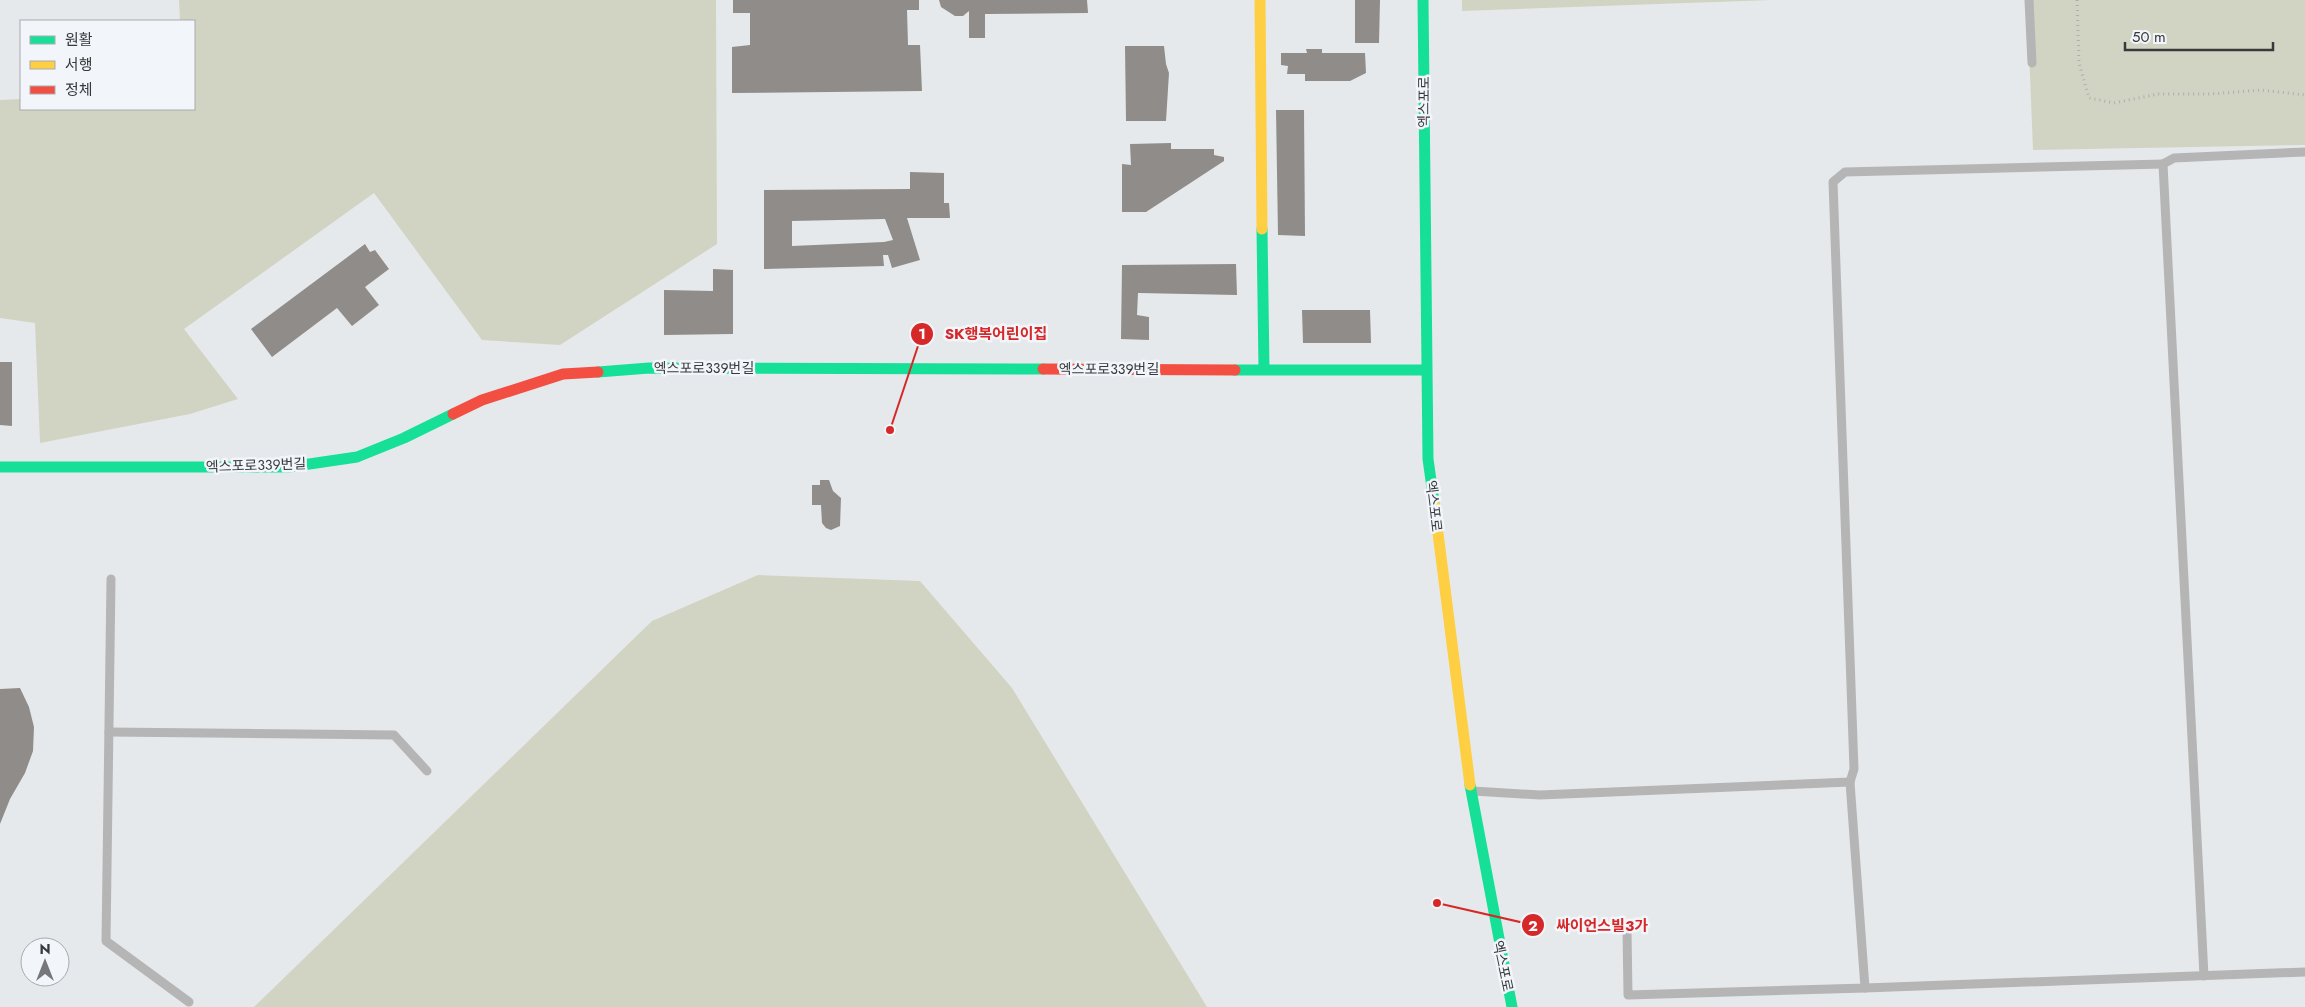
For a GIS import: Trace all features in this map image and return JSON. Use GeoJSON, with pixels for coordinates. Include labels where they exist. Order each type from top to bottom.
{"type":"FeatureCollection","features":[{"type":"Feature","properties":{"kind":"street"},"geometry":{"type":"LineString","coordinates":[[1260,0],[1264,369]]}},
{"type":"Feature","properties":{"kind":"street","name":"엑스포로"},"geometry":{"type":"LineString","coordinates":[[1423,0],[1425,370],[1428,459],[1471,791],[1512,1007]]}},
{"type":"Feature","properties":{"kind":"street","name":"엑스포로339번길"},"geometry":{"type":"LineString","coordinates":[[0,467],[289,467],[357,457],[404,438],[482,400],[563,374],[649,368],[1425,370]]}},
{"type":"Feature","properties":{"kind":"lane"},"geometry":{"type":"LineString","coordinates":[[2029,0],[2032,63]]}},
{"type":"Feature","properties":{"kind":"lane"},"geometry":{"type":"LineString","coordinates":[[1865,988],[1850,782],[1854,769],[1833,182],[1845,172],[2163,164],[2174,158],[2305,152]]}},
{"type":"Feature","properties":{"kind":"lane"},"geometry":{"type":"LineString","coordinates":[[2163,164],[2204,976]]}},
{"type":"Feature","properties":{"kind":"lane"},"geometry":{"type":"LineString","coordinates":[[111,579],[106,941],[189,1002]]}},
{"type":"Feature","properties":{"kind":"lane"},"geometry":{"type":"LineString","coordinates":[[109,732],[394,735],[427,771]]}},
{"type":"Feature","properties":{"kind":"lane"},"geometry":{"type":"LineString","coordinates":[[1471,791],[1540,795],[1850,782]]}},
{"type":"Feature","properties":{"kind":"lane"},"geometry":{"type":"LineString","coordinates":[[1627,930],[1628,995],[2305,972]]}},
{"type":"Feature","properties":{"kind":"path"},"geometry":{"type":"LineString","coordinates":[[2076,0],[2079,63],[2089,98],[2114,103],[2158,94],[2211,94],[2261,90],[2305,95]]}},
{"type":"Feature","properties":{"kind":"green space"},"geometry":{"type":"Polygon","coordinates":[[[179,0],[716,0],[717,244],[560,345],[482,340],[374,193],[184,329],[238,399],[190,414],[40,443],[35,323],[0,318],[0,100],[20,99],[20,110],[195,110],[195,20],[180,20],[179,0]]]}},
{"type":"Feature","properties":{"kind":"green space"},"geometry":{"type":"Polygon","coordinates":[[[1462,0],[1772,0],[1462,11],[1462,0]]]}},
{"type":"Feature","properties":{"kind":"green space"},"geometry":{"type":"Polygon","coordinates":[[[2027,0],[2305,0],[2305,145],[2033,150],[2027,0]]]}},
{"type":"Feature","properties":{"kind":"green space"},"geometry":{"type":"Polygon","coordinates":[[[758,575],[920,581],[1012,688],[1207,1007],[254,1007],[652,621],[758,575]]]}},
{"type":"Feature","properties":{"kind":"building"},"geometry":{"type":"Polygon","coordinates":[[[733,0],[919,0],[919,10],[907,10],[908,45],[920,45],[922,91],[732,93],[732,47],[750,45],[750,13],[733,13],[733,0]]]}},
{"type":"Feature","properties":{"kind":"building"},"geometry":{"type":"Polygon","coordinates":[[[939,0],[1087,0],[1088,13],[985,14],[985,38],[969,38],[969,11],[963,16],[955,16],[941,7],[939,0]]]}},
{"type":"Feature","properties":{"kind":"building"},"geometry":{"type":"Polygon","coordinates":[[[1355,0],[1380,0],[1379,43],[1355,43],[1355,0]]]}},
{"type":"Feature","properties":{"kind":"building"},"geometry":{"type":"Polygon","coordinates":[[[1125,46],[1164,46],[1169,73],[1166,121],[1126,121],[1125,46]]]}},
{"type":"Feature","properties":{"kind":"building"},"geometry":{"type":"Polygon","coordinates":[[[1306,49],[1322,49],[1322,53],[1365,53],[1366,73],[1350,81],[1305,81],[1305,74],[1287,74],[1288,66],[1281,65],[1281,53],[1307,53],[1306,49]]]}},
{"type":"Feature","properties":{"kind":"building"},"geometry":{"type":"Polygon","coordinates":[[[1276,110],[1304,110],[1305,236],[1278,235],[1276,110]]]}},
{"type":"Feature","properties":{"kind":"building"},"geometry":{"type":"Polygon","coordinates":[[[1171,143],[1171,149],[1214,149],[1214,155],[1224,157],[1224,161],[1146,212],[1122,212],[1122,164],[1131,165],[1130,144],[1171,143]]]}},
{"type":"Feature","properties":{"kind":"building"},"geometry":{"type":"Polygon","coordinates":[[[910,172],[944,173],[944,203],[949,203],[950,218],[907,218],[920,260],[892,268],[888,255],[883,255],[884,266],[764,269],[764,190],[910,189],[910,172]],[[885,219],[792,221],[792,246],[893,240],[885,219]]]}},
{"type":"Feature","properties":{"kind":"building"},"geometry":{"type":"Polygon","coordinates":[[[365,244],[370,252],[375,250],[389,269],[365,287],[379,305],[352,326],[337,308],[272,357],[251,329],[365,244]]]}},
{"type":"Feature","properties":{"kind":"building"},"geometry":{"type":"Polygon","coordinates":[[[1236,264],[1237,295],[1138,293],[1137,315],[1149,317],[1149,340],[1121,339],[1122,265],[1236,264]]]}},
{"type":"Feature","properties":{"kind":"building"},"geometry":{"type":"Polygon","coordinates":[[[713,269],[733,270],[733,334],[664,335],[664,290],[713,291],[713,269]]]}},
{"type":"Feature","properties":{"kind":"building"},"geometry":{"type":"Polygon","coordinates":[[[1302,310],[1370,310],[1371,343],[1303,343],[1302,310]]]}},
{"type":"Feature","properties":{"kind":"building"},"geometry":{"type":"Polygon","coordinates":[[[0,362],[12,362],[12,426],[0,425],[0,362]]]}},
{"type":"Feature","properties":{"kind":"building"},"geometry":{"type":"Polygon","coordinates":[[[820,480],[829,480],[833,491],[841,498],[840,526],[831,530],[822,523],[821,505],[812,505],[812,485],[820,485],[820,480]]]}},
{"type":"Feature","properties":{"kind":"building"},"geometry":{"type":"Polygon","coordinates":[[[20,688],[29,707],[34,727],[33,751],[25,773],[10,799],[0,824],[0,689],[20,688]]]}},
{"type":"Feature","properties":{"kind":"traffic: fast"},"geometry":{"type":"LineString","coordinates":[[1423,0],[1428,459],[1434,502]]}},
{"type":"Feature","properties":{"kind":"traffic: fast"},"geometry":{"type":"LineString","coordinates":[[1262,229],[1264,369]]}},
{"type":"Feature","properties":{"kind":"traffic: fast"},"geometry":{"type":"LineString","coordinates":[[598,372],[649,368],[1043,369]]}},
{"type":"Feature","properties":{"kind":"traffic: fast"},"geometry":{"type":"LineString","coordinates":[[1235,370],[1425,370]]}},
{"type":"Feature","properties":{"kind":"traffic: fast"},"geometry":{"type":"LineString","coordinates":[[0,467],[289,467],[357,457],[404,438],[453,414]]}},
{"type":"Feature","properties":{"kind":"traffic: fast"},"geometry":{"type":"LineString","coordinates":[[1470,785],[1512,1007]]}},
{"type":"Feature","properties":{"kind":"traffic: slow"},"geometry":{"type":"LineString","coordinates":[[1260,0],[1262,229]]}},
{"type":"Feature","properties":{"kind":"traffic: slow"},"geometry":{"type":"LineString","coordinates":[[1434,502],[1470,785]]}},
{"type":"Feature","properties":{"kind":"traffic: jam"},"geometry":{"type":"LineString","coordinates":[[1043,369],[1235,370]]}},
{"type":"Feature","properties":{"kind":"traffic: jam"},"geometry":{"type":"LineString","coordinates":[[453,414],[482,400],[563,374],[598,372]]}},
{"type":"Feature","properties":{"kind":"place","name":"SK행복어린이집"},"geometry":{"type":"Point","coordinates":[890,430]}},
{"type":"Feature","properties":{"kind":"place","name":"싸이언스빌3가"},"geometry":{"type":"Point","coordinates":[1437,903]}}]}
